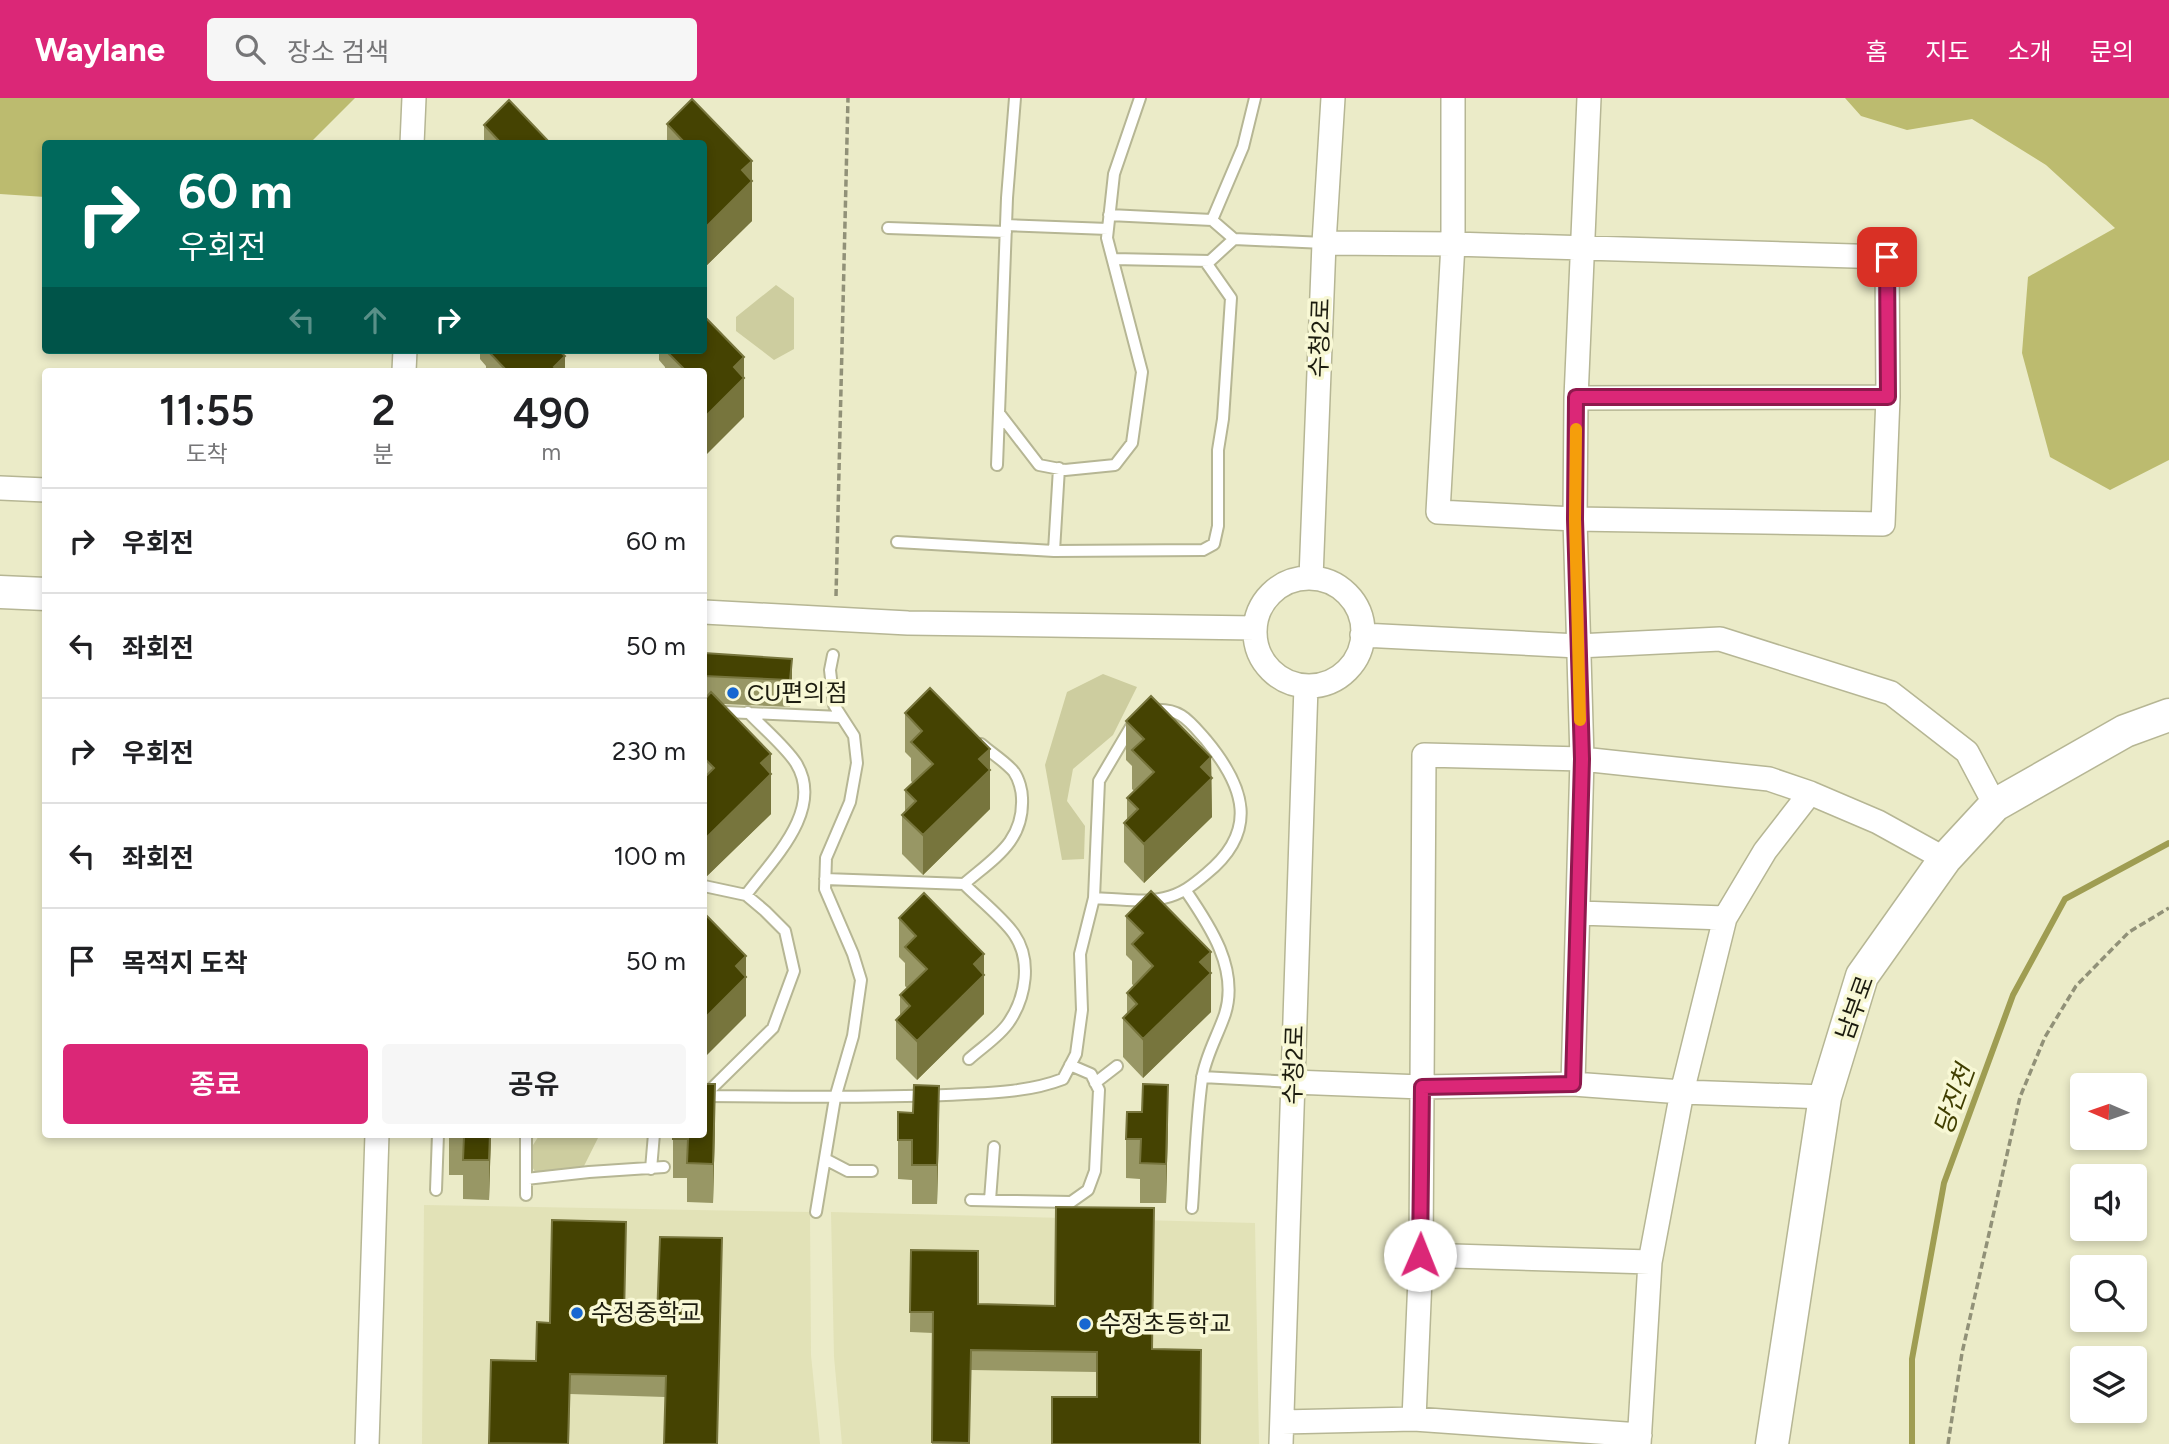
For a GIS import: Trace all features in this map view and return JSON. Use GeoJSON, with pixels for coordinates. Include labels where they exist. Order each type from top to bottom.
{"type":"FeatureCollection","features":[{"type":"Feature","properties":{"kind":"main road"},"geometry":{"type":"LineString","coordinates":[[0,592],[42,594]]}},
{"type":"Feature","properties":{"kind":"main road","name":"남부로"},"geometry":{"type":"LineString","coordinates":[[1772,1444],[1825,1097],[1862,976],[1945,859],[1996,805],[2125,732],[2169,715]]}},
{"type":"Feature","properties":{"kind":"street"},"geometry":{"type":"LineString","coordinates":[[412,140],[414,98]]}},
{"type":"Feature","properties":{"kind":"street","name":"수청2로"},"geometry":{"type":"LineString","coordinates":[[1311,578],[1324,243],[1333,98]]}},
{"type":"Feature","properties":{"kind":"street"},"geometry":{"type":"LineString","coordinates":[[1324,243],[1453,244],[1583,250],[1887,257],[1888,397],[1883,524],[1575,519],[1437,512],[1453,244],[1453,98]]}},
{"type":"Feature","properties":{"kind":"street"},"geometry":{"type":"LineString","coordinates":[[1573,1084],[1582,759],[1575,519],[1576,397],[1588,98]]}},
{"type":"Feature","properties":{"kind":"street"},"geometry":{"type":"LineString","coordinates":[[1576,397],[1888,397]]}},
{"type":"Feature","properties":{"kind":"street"},"geometry":{"type":"LineString","coordinates":[[0,488],[42,490]]}},
{"type":"Feature","properties":{"kind":"street"},"geometry":{"type":"LineString","coordinates":[[1311,578],[1338,586],[1349,596],[1362,621],[1360,649],[1345,672],[1320,685],[1306,686],[1289,682],[1274,674],[1263,661],[1256,645],[1255,628],[1258,611],[1267,597],[1279,586],[1294,580],[1311,578]]}},
{"type":"Feature","properties":{"kind":"street"},"geometry":{"type":"LineString","coordinates":[[707,612],[908,623],[1255,628]]}},
{"type":"Feature","properties":{"kind":"street"},"geometry":{"type":"LineString","coordinates":[[1362,635],[1578,646],[1720,639],[1891,693],[1967,752],[1996,805]]}},
{"type":"Feature","properties":{"kind":"street","name":"수청2로"},"geometry":{"type":"LineString","coordinates":[[1282,1433],[1306,686]]}},
{"type":"Feature","properties":{"kind":"street"},"geometry":{"type":"LineString","coordinates":[[1414,1419],[1420,1255],[1424,755],[1582,759],[1769,779],[1878,822],[1945,859]]}},
{"type":"Feature","properties":{"kind":"street"},"geometry":{"type":"LineString","coordinates":[[1282,1433],[1414,1419],[1639,1439],[1650,1262],[1682,1092],[1725,918],[1765,851],[1810,793]]}},
{"type":"Feature","properties":{"kind":"street"},"geometry":{"type":"LineString","coordinates":[[1579,913],[1725,918]]}},
{"type":"Feature","properties":{"kind":"street"},"geometry":{"type":"LineString","coordinates":[[1293,1082],[1422,1087],[1573,1084],[1682,1092],[1825,1097]]}},
{"type":"Feature","properties":{"kind":"street"},"geometry":{"type":"LineString","coordinates":[[367,1444],[377,1138]]}},
{"type":"Feature","properties":{"kind":"street"},"geometry":{"type":"LineString","coordinates":[[1420,1255],[1650,1262]]}},
{"type":"Feature","properties":{"kind":"lane"},"geometry":{"type":"LineString","coordinates":[[997,465],[1006,228],[1015,98]]}},
{"type":"Feature","properties":{"kind":"lane"},"geometry":{"type":"LineString","coordinates":[[999,413],[1039,465],[1059,468],[1115,466],[1132,443],[1142,372],[1107,238],[1114,174],[1140,98]]}},
{"type":"Feature","properties":{"kind":"lane"},"geometry":{"type":"LineString","coordinates":[[1212,220],[1242,147],[1255,98]]}},
{"type":"Feature","properties":{"kind":"lane"},"geometry":{"type":"LineString","coordinates":[[1109,215],[1212,220],[1234,239],[1324,243]]}},
{"type":"Feature","properties":{"kind":"lane"},"geometry":{"type":"LineString","coordinates":[[888,228],[1108,229]]}},
{"type":"Feature","properties":{"kind":"lane"},"geometry":{"type":"LineString","coordinates":[[1113,259],[1210,261],[1234,239]]}},
{"type":"Feature","properties":{"kind":"lane"},"geometry":{"type":"LineString","coordinates":[[897,542],[1054,551],[1203,550],[1214,544],[1218,526],[1218,450],[1223,419],[1231,298],[1205,261]]}},
{"type":"Feature","properties":{"kind":"lane"},"geometry":{"type":"LineString","coordinates":[[1054,551],[1059,468]]}},
{"type":"Feature","properties":{"kind":"lane"},"geometry":{"type":"LineString","coordinates":[[816,1212],[835,1098],[853,1036],[861,980],[853,954],[825,889],[826,858],[850,802],[857,763],[854,736],[840,718],[835,705],[830,670],[833,655]]}},
{"type":"Feature","properties":{"kind":"lane"},"geometry":{"type":"LineString","coordinates":[[707,1096],[835,1098],[998,1092],[1045,1086],[1063,1079],[1076,1054],[1082,1010],[1080,954],[1094,898],[1099,781],[1133,724],[1150,711],[1165,709],[1186,716],[1225,763],[1237,790],[1241,822],[1239,834],[1225,859],[1186,891],[1163,898],[1094,898]]}},
{"type":"Feature","properties":{"kind":"lane"},"geometry":{"type":"LineString","coordinates":[[707,711],[840,718]]}},
{"type":"Feature","properties":{"kind":"lane"},"geometry":{"type":"LineString","coordinates":[[746,895],[794,829],[804,805],[803,781],[795,762],[748,712]]}},
{"type":"Feature","properties":{"kind":"lane"},"geometry":{"type":"LineString","coordinates":[[825,879],[964,884],[1008,846],[1017,832],[1023,814],[1022,792],[1014,772],[976,740]]}},
{"type":"Feature","properties":{"kind":"lane"},"geometry":{"type":"LineString","coordinates":[[964,884],[1014,934],[1024,955],[1026,975],[1009,1023],[969,1059]]}},
{"type":"Feature","properties":{"kind":"lane"},"geometry":{"type":"LineString","coordinates":[[707,887],[746,895],[785,931],[794,971],[772,1028],[707,1093]]}},
{"type":"Feature","properties":{"kind":"lane"},"geometry":{"type":"LineString","coordinates":[[1186,891],[1223,954],[1229,980],[1226,1011],[1202,1077],[1192,1208]]}},
{"type":"Feature","properties":{"kind":"lane"},"geometry":{"type":"LineString","coordinates":[[971,1200],[1071,1202],[1088,1190],[1094,1171],[1099,1090],[1091,1074],[1070,1065]]}},
{"type":"Feature","properties":{"kind":"lane"},"geometry":{"type":"LineString","coordinates":[[1095,1083],[1117,1066]]}},
{"type":"Feature","properties":{"kind":"lane"},"geometry":{"type":"LineString","coordinates":[[1202,1077],[1293,1082]]}},
{"type":"Feature","properties":{"kind":"lane"},"geometry":{"type":"LineString","coordinates":[[436,1190],[438,1138]]}},
{"type":"Feature","properties":{"kind":"lane"},"geometry":{"type":"LineString","coordinates":[[526,1138],[526,1195]]}},
{"type":"Feature","properties":{"kind":"lane"},"geometry":{"type":"LineString","coordinates":[[651,1169],[654,1138]]}},
{"type":"Feature","properties":{"kind":"lane"},"geometry":{"type":"LineString","coordinates":[[990,1200],[994,1147]]}},
{"type":"Feature","properties":{"kind":"lane"},"geometry":{"type":"LineString","coordinates":[[825,1159],[848,1171],[872,1171]]}},
{"type":"Feature","properties":{"kind":"lane"},"geometry":{"type":"LineString","coordinates":[[526,1179],[664,1167]]}},
{"type":"Feature","properties":{"kind":"path"},"geometry":{"type":"LineString","coordinates":[[836,596],[848,98]]}},
{"type":"Feature","properties":{"kind":"path"},"geometry":{"type":"LineString","coordinates":[[1948,1444],[1962,1353],[2020,1097],[2045,1037],[2076,986],[2129,932],[2169,908]]}},
{"type":"Feature","properties":{"kind":"shaded area"},"geometry":{"type":"Polygon","coordinates":[[[0,98],[355,98],[313,140],[42,140],[42,197],[0,194],[0,98]]]}},
{"type":"Feature","properties":{"kind":"shaded area"},"geometry":{"type":"Polygon","coordinates":[[[1845,98],[2169,98],[2169,460],[2110,490],[2050,457],[2022,353],[2028,277],[2115,228],[2046,165],[1972,119],[1907,130],[1861,116],[1845,98]]]}},
{"type":"Feature","properties":{"kind":"shaded area"},"geometry":{"type":"Polygon","coordinates":[[[776,285],[794,298],[794,349],[774,360],[736,331],[736,317],[776,285]]]}},
{"type":"Feature","properties":{"kind":"shaded area"},"geometry":{"type":"Polygon","coordinates":[[[1103,674],[1137,687],[1113,735],[1073,769],[1067,801],[1085,826],[1084,859],[1062,860],[1045,765],[1067,692],[1103,674]]]}},
{"type":"Feature","properties":{"kind":"shaded area"},"geometry":{"type":"Polygon","coordinates":[[[537,1138],[598,1138],[582,1170],[542,1184],[526,1156],[537,1138]]]}},
{"type":"Feature","properties":{"kind":"shaded area"},"geometry":{"type":"Polygon","coordinates":[[[424,1205],[810,1212],[811,1355],[820,1444],[422,1444],[424,1205]]]}},
{"type":"Feature","properties":{"kind":"shaded area"},"geometry":{"type":"Polygon","coordinates":[[[831,1212],[1255,1223],[1259,1444],[842,1444],[834,1357],[831,1212]]]}},
{"type":"Feature","properties":{"kind":"building"},"geometry":{"type":"Polygon","coordinates":[[[692,99],[752,161],[742,170],[752,181],[707,226],[707,140],[682,140],[667,124],[692,99]]]}},
{"type":"Feature","properties":{"kind":"building"},"geometry":{"type":"Polygon","coordinates":[[[509,100],[547,140],[498,140],[484,125],[509,100]]]}},
{"type":"Feature","properties":{"kind":"building"},"geometry":{"type":"Polygon","coordinates":[[[707,319],[744,357],[734,367],[744,378],[707,415],[707,368],[683,368],[669,354],[707,354],[707,319]]]}},
{"type":"Feature","properties":{"kind":"building"},"geometry":{"type":"Polygon","coordinates":[[[491,354],[565,356],[555,368],[504,368],[491,354]]]}},
{"type":"Feature","properties":{"kind":"building"},"geometry":{"type":"Polygon","coordinates":[[[707,653],[792,659],[790,680],[707,676],[707,653]]]}},
{"type":"Feature","properties":{"kind":"building"},"geometry":{"type":"Polygon","coordinates":[[[930,688],[990,749],[979,759],[990,770],[923,835],[902,815],[916,801],[905,790],[933,764],[911,742],[922,731],[905,713],[930,688]]]}},
{"type":"Feature","properties":{"kind":"building"},"geometry":{"type":"Polygon","coordinates":[[[711,692],[771,754],[761,763],[771,774],[707,837],[707,775],[714,768],[707,761],[707,697],[711,692]]]}},
{"type":"Feature","properties":{"kind":"building"},"geometry":{"type":"Polygon","coordinates":[[[1151,696],[1211,757],[1201,767],[1212,778],[1144,844],[1124,823],[1138,809],[1127,798],[1154,772],[1132,750],[1144,739],[1126,721],[1151,696]]]}},
{"type":"Feature","properties":{"kind":"building"},"geometry":{"type":"Polygon","coordinates":[[[1151,891],[1211,952],[1200,962],[1211,973],[1143,1039],[1123,1018],[1137,1004],[1127,993],[1153,966],[1132,944],[1143,933],[1126,916],[1151,891]]]}},
{"type":"Feature","properties":{"kind":"building"},"geometry":{"type":"Polygon","coordinates":[[[924,893],[984,954],[974,964],[984,975],[917,1041],[896,1020],[910,1006],[900,995],[927,969],[905,947],[916,936],[899,918],[924,893]]]}},
{"type":"Feature","properties":{"kind":"building"},"geometry":{"type":"Polygon","coordinates":[[[707,916],[746,956],[736,966],[746,977],[707,1016],[707,916]]]}},
{"type":"Feature","properties":{"kind":"building"},"geometry":{"type":"Polygon","coordinates":[[[707,1084],[715,1084],[713,1164],[687,1163],[688,1139],[673,1139],[707,1138],[707,1084]]]}},
{"type":"Feature","properties":{"kind":"building"},"geometry":{"type":"Polygon","coordinates":[[[1143,1084],[1168,1085],[1166,1164],[1140,1163],[1141,1139],[1126,1139],[1127,1112],[1142,1112],[1143,1084]]]}},
{"type":"Feature","properties":{"kind":"building"},"geometry":{"type":"Polygon","coordinates":[[[914,1085],[939,1086],[937,1165],[912,1165],[912,1140],[898,1140],[898,1112],[913,1113],[914,1085]]]}},
{"type":"Feature","properties":{"kind":"building"},"geometry":{"type":"Polygon","coordinates":[[[464,1138],[490,1138],[489,1160],[463,1160],[464,1138]]]}},
{"type":"Feature","properties":{"kind":"building"},"geometry":{"type":"Polygon","coordinates":[[[1056,1207],[1154,1208],[1152,1349],[1201,1350],[1200,1444],[1052,1444],[1052,1397],[1097,1397],[1097,1352],[971,1350],[969,1443],[932,1442],[933,1312],[910,1312],[911,1250],[978,1251],[978,1304],[1055,1306],[1056,1207]]]}},
{"type":"Feature","properties":{"kind":"building","name":"수정중학교"},"geometry":{"type":"Polygon","coordinates":[[[552,1220],[626,1222],[624,1317],[657,1318],[660,1237],[722,1238],[717,1444],[664,1444],[666,1376],[570,1374],[568,1444],[489,1443],[491,1360],[536,1361],[537,1322],[550,1323],[552,1220]]]}},
{"type":"Feature","properties":{"kind":"waterway","name":"당진천"},"geometry":{"type":"LineString","coordinates":[[1912,1444],[1912,1359],[1944,1183],[2013,995],[2065,899],[2169,843]]}},
{"type":"Feature","properties":{"kind":"slow traffic"},"geometry":{"type":"LineString","coordinates":[[1576,429],[1575,519],[1580,720]]}},
{"type":"Feature","properties":{"kind":"place","name":"CU편의점"},"geometry":{"type":"Point","coordinates":[733,693]}},
{"type":"Feature","properties":{"kind":"place","name":"수정중학교"},"geometry":{"type":"Point","coordinates":[577,1313]}},
{"type":"Feature","properties":{"kind":"place","name":"수정초등학교"},"geometry":{"type":"Point","coordinates":[1085,1324]}},
{"type":"Feature","properties":{"kind":"route"},"geometry":{"type":"LineString","coordinates":[[1420,1255],[1422,1087],[1573,1084],[1582,759],[1575,519],[1576,397],[1888,397],[1887,257]]}}]}
